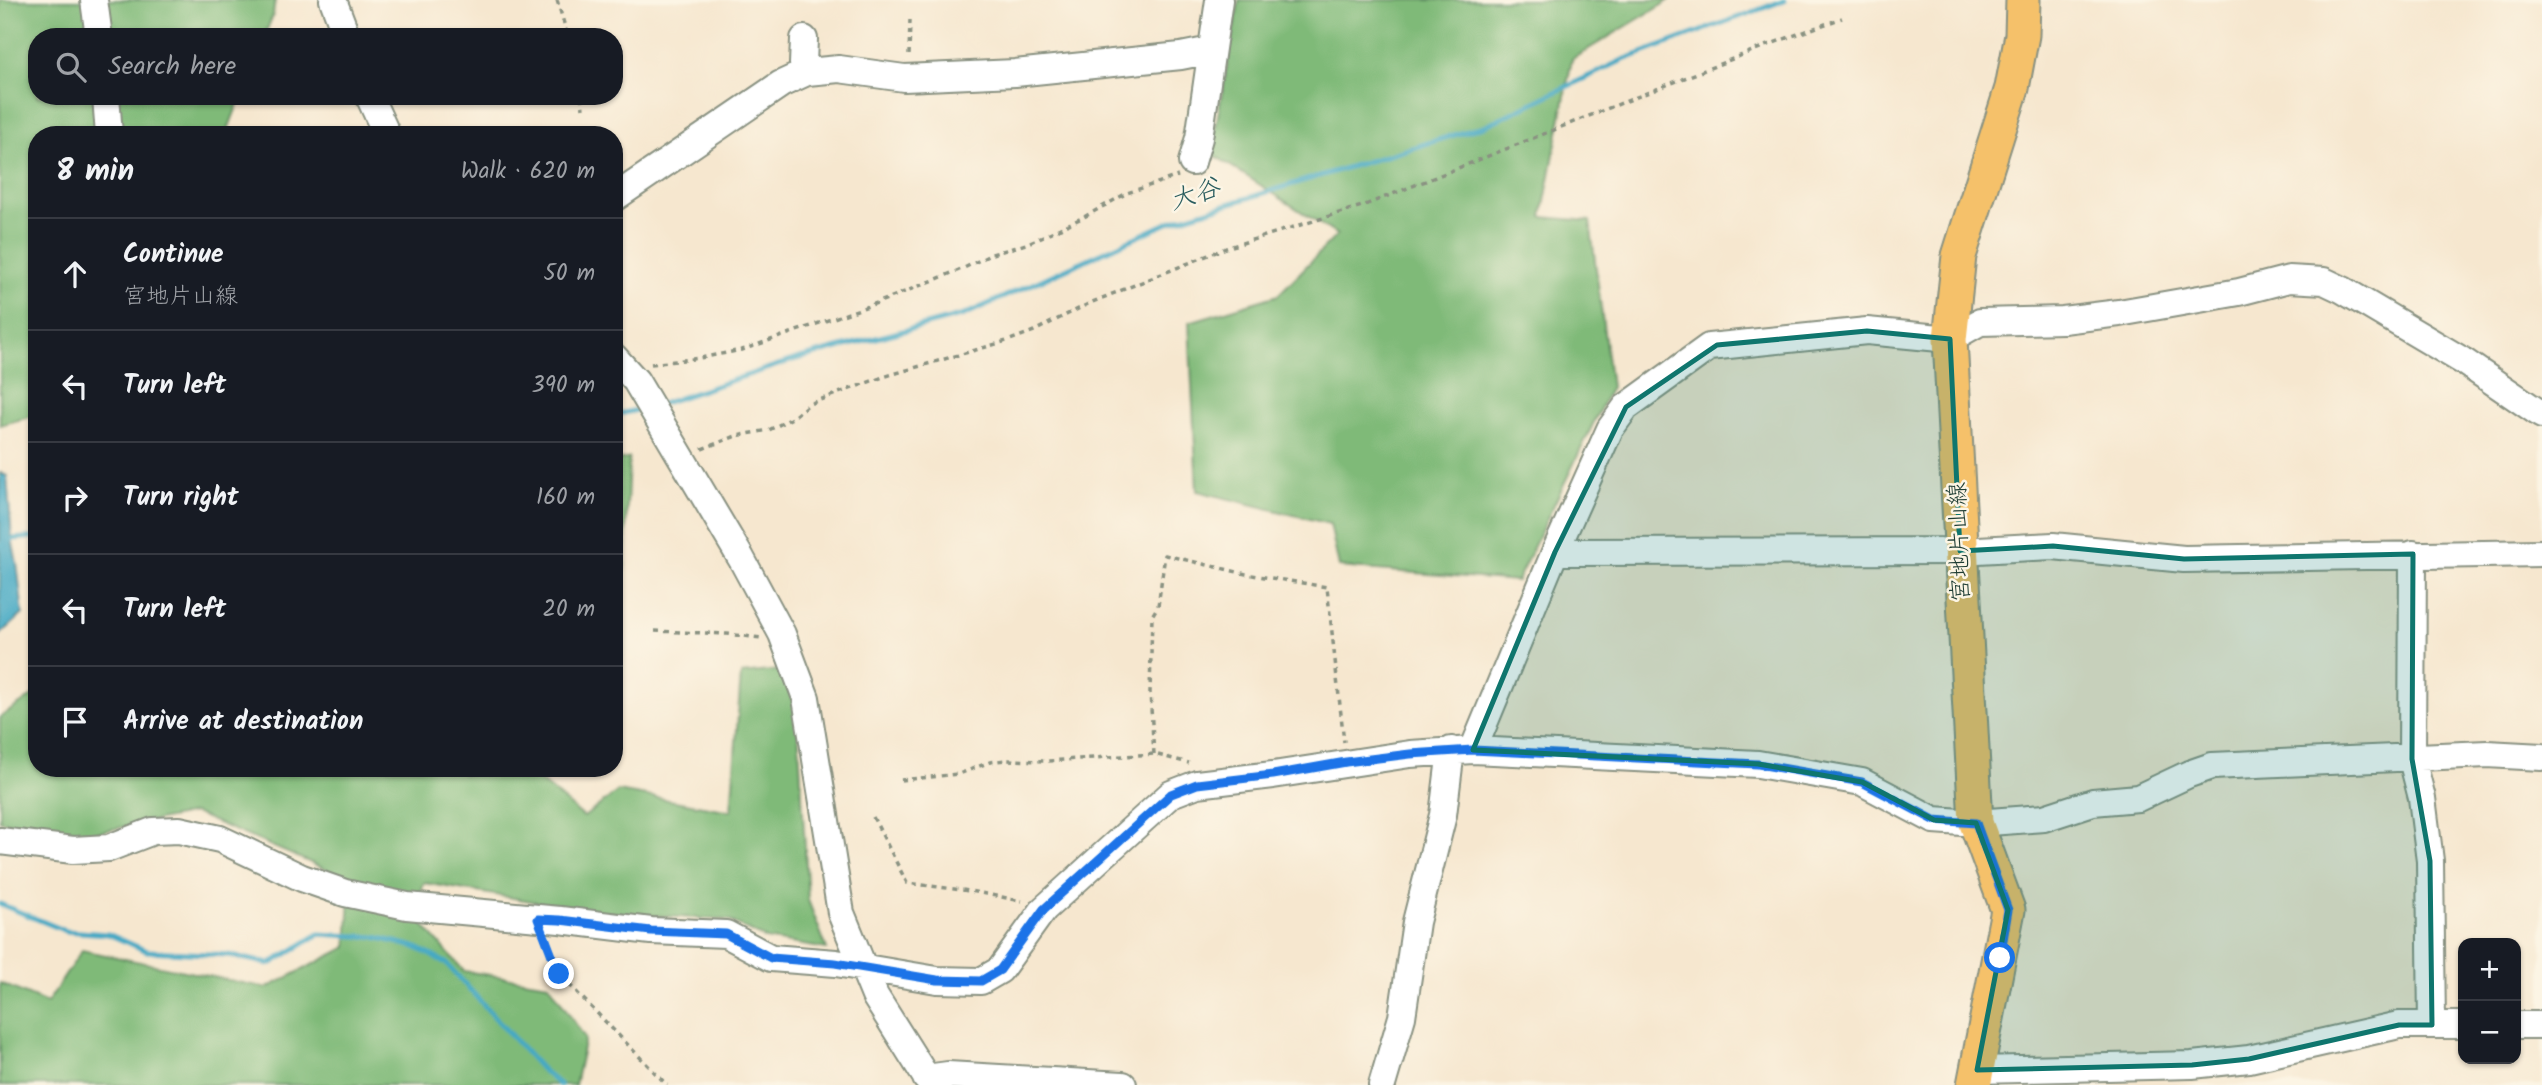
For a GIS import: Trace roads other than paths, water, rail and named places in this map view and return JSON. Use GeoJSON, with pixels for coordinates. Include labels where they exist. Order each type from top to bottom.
{"type":"FeatureCollection","features":[{"type":"Feature","properties":{"kind":"main road","name":"宮地片山線"},"geometry":{"type":"LineString","coordinates":[[1976,1078],[2008,910],[1976,823],[1950,339],[1959,256],[2012,88],[2022,35],[2023,0]]}},
{"type":"Feature","properties":{"kind":"street"},"geometry":{"type":"LineString","coordinates":[[94,0],[98,28]]}},
{"type":"Feature","properties":{"kind":"street"},"geometry":{"type":"LineString","coordinates":[[333,0],[344,28]]}},
{"type":"Feature","properties":{"kind":"street"},"geometry":{"type":"LineString","coordinates":[[1192,162],[1199,138],[1219,0]]}},
{"type":"Feature","properties":{"kind":"street"},"geometry":{"type":"LineString","coordinates":[[804,40],[803,64],[807,72]]}},
{"type":"Feature","properties":{"kind":"street"},"geometry":{"type":"LineString","coordinates":[[623,192],[781,84],[807,72],[839,69],[909,77],[1015,73],[1181,56],[1211,50]]}},
{"type":"Feature","properties":{"kind":"street"},"geometry":{"type":"LineString","coordinates":[[106,105],[108,126]]}},
{"type":"Feature","properties":{"kind":"street"},"geometry":{"type":"LineString","coordinates":[[373,105],[383,126]]}},
{"type":"Feature","properties":{"kind":"street"},"geometry":{"type":"LineString","coordinates":[[1382,1085],[1402,1017],[1416,922],[1462,750],[1610,429],[1626,407],[1709,347],[1867,331],[1950,339],[1980,322],[2074,319],[2239,292],[2289,279],[2324,281],[2463,361],[2542,415]]}},
{"type":"Feature","properties":{"kind":"street"},"geometry":{"type":"LineString","coordinates":[[624,368],[741,558],[782,634],[806,698],[841,914],[876,996],[928,1082],[948,1074],[1123,1085]]}},
{"type":"Feature","properties":{"kind":"street"},"geometry":{"type":"LineString","coordinates":[[1555,552],[1960,551],[2053,546],[2184,559],[2542,553]]}},
{"type":"Feature","properties":{"kind":"street"},"geometry":{"type":"LineString","coordinates":[[2413,554],[2412,758],[2422,798],[2430,861],[2432,1025]]}},
{"type":"Feature","properties":{"kind":"street"},"geometry":{"type":"LineString","coordinates":[[0,841],[73,850],[108,848],[153,831],[179,830],[220,839],[302,878],[345,893],[407,906],[651,931],[726,934],[771,958],[835,963],[864,970],[937,980],[981,981],[1000,970],[1044,909],[1171,794],[1197,784],[1273,775],[1346,762],[1462,750],[1758,764],[1862,782],[1934,820],[1976,823],[2044,818],[2093,802],[2138,798],[2212,766],[2487,754],[2542,757]]}},
{"type":"Feature","properties":{"kind":"street"},"geometry":{"type":"LineString","coordinates":[[1976,1078],[2249,1059],[2399,1024],[2458,1025]]}},
{"type":"Feature","properties":{"kind":"street"},"geometry":{"type":"LineString","coordinates":[[2521,1025],[2542,1026]]}},
{"type":"Feature","properties":{"kind":"water"},"geometry":{"type":"Polygon","coordinates":[[[0,473],[7,476],[12,539],[23,614],[0,635],[0,473]]]}},
{"type":"Feature","properties":{"kind":"waterway","name":"大谷"},"geometry":{"type":"LineString","coordinates":[[658,405],[796,359],[964,315],[1172,221],[1484,126],[1623,60],[1785,0]]}},
{"type":"Feature","properties":{"kind":"waterway","name":"大谷"},"geometry":{"type":"LineString","coordinates":[[623,413],[642,409]]}},
{"type":"Feature","properties":{"kind":"waterway","name":"大谷"},"geometry":{"type":"LineString","coordinates":[[0,545],[12,539],[28,538]]}},
{"type":"Feature","properties":{"kind":"waterway"},"geometry":{"type":"LineString","coordinates":[[0,904],[66,931],[108,934],[147,951],[228,955],[270,964],[319,934],[375,937],[415,947],[446,963],[542,1070],[560,1085]]}}]}
